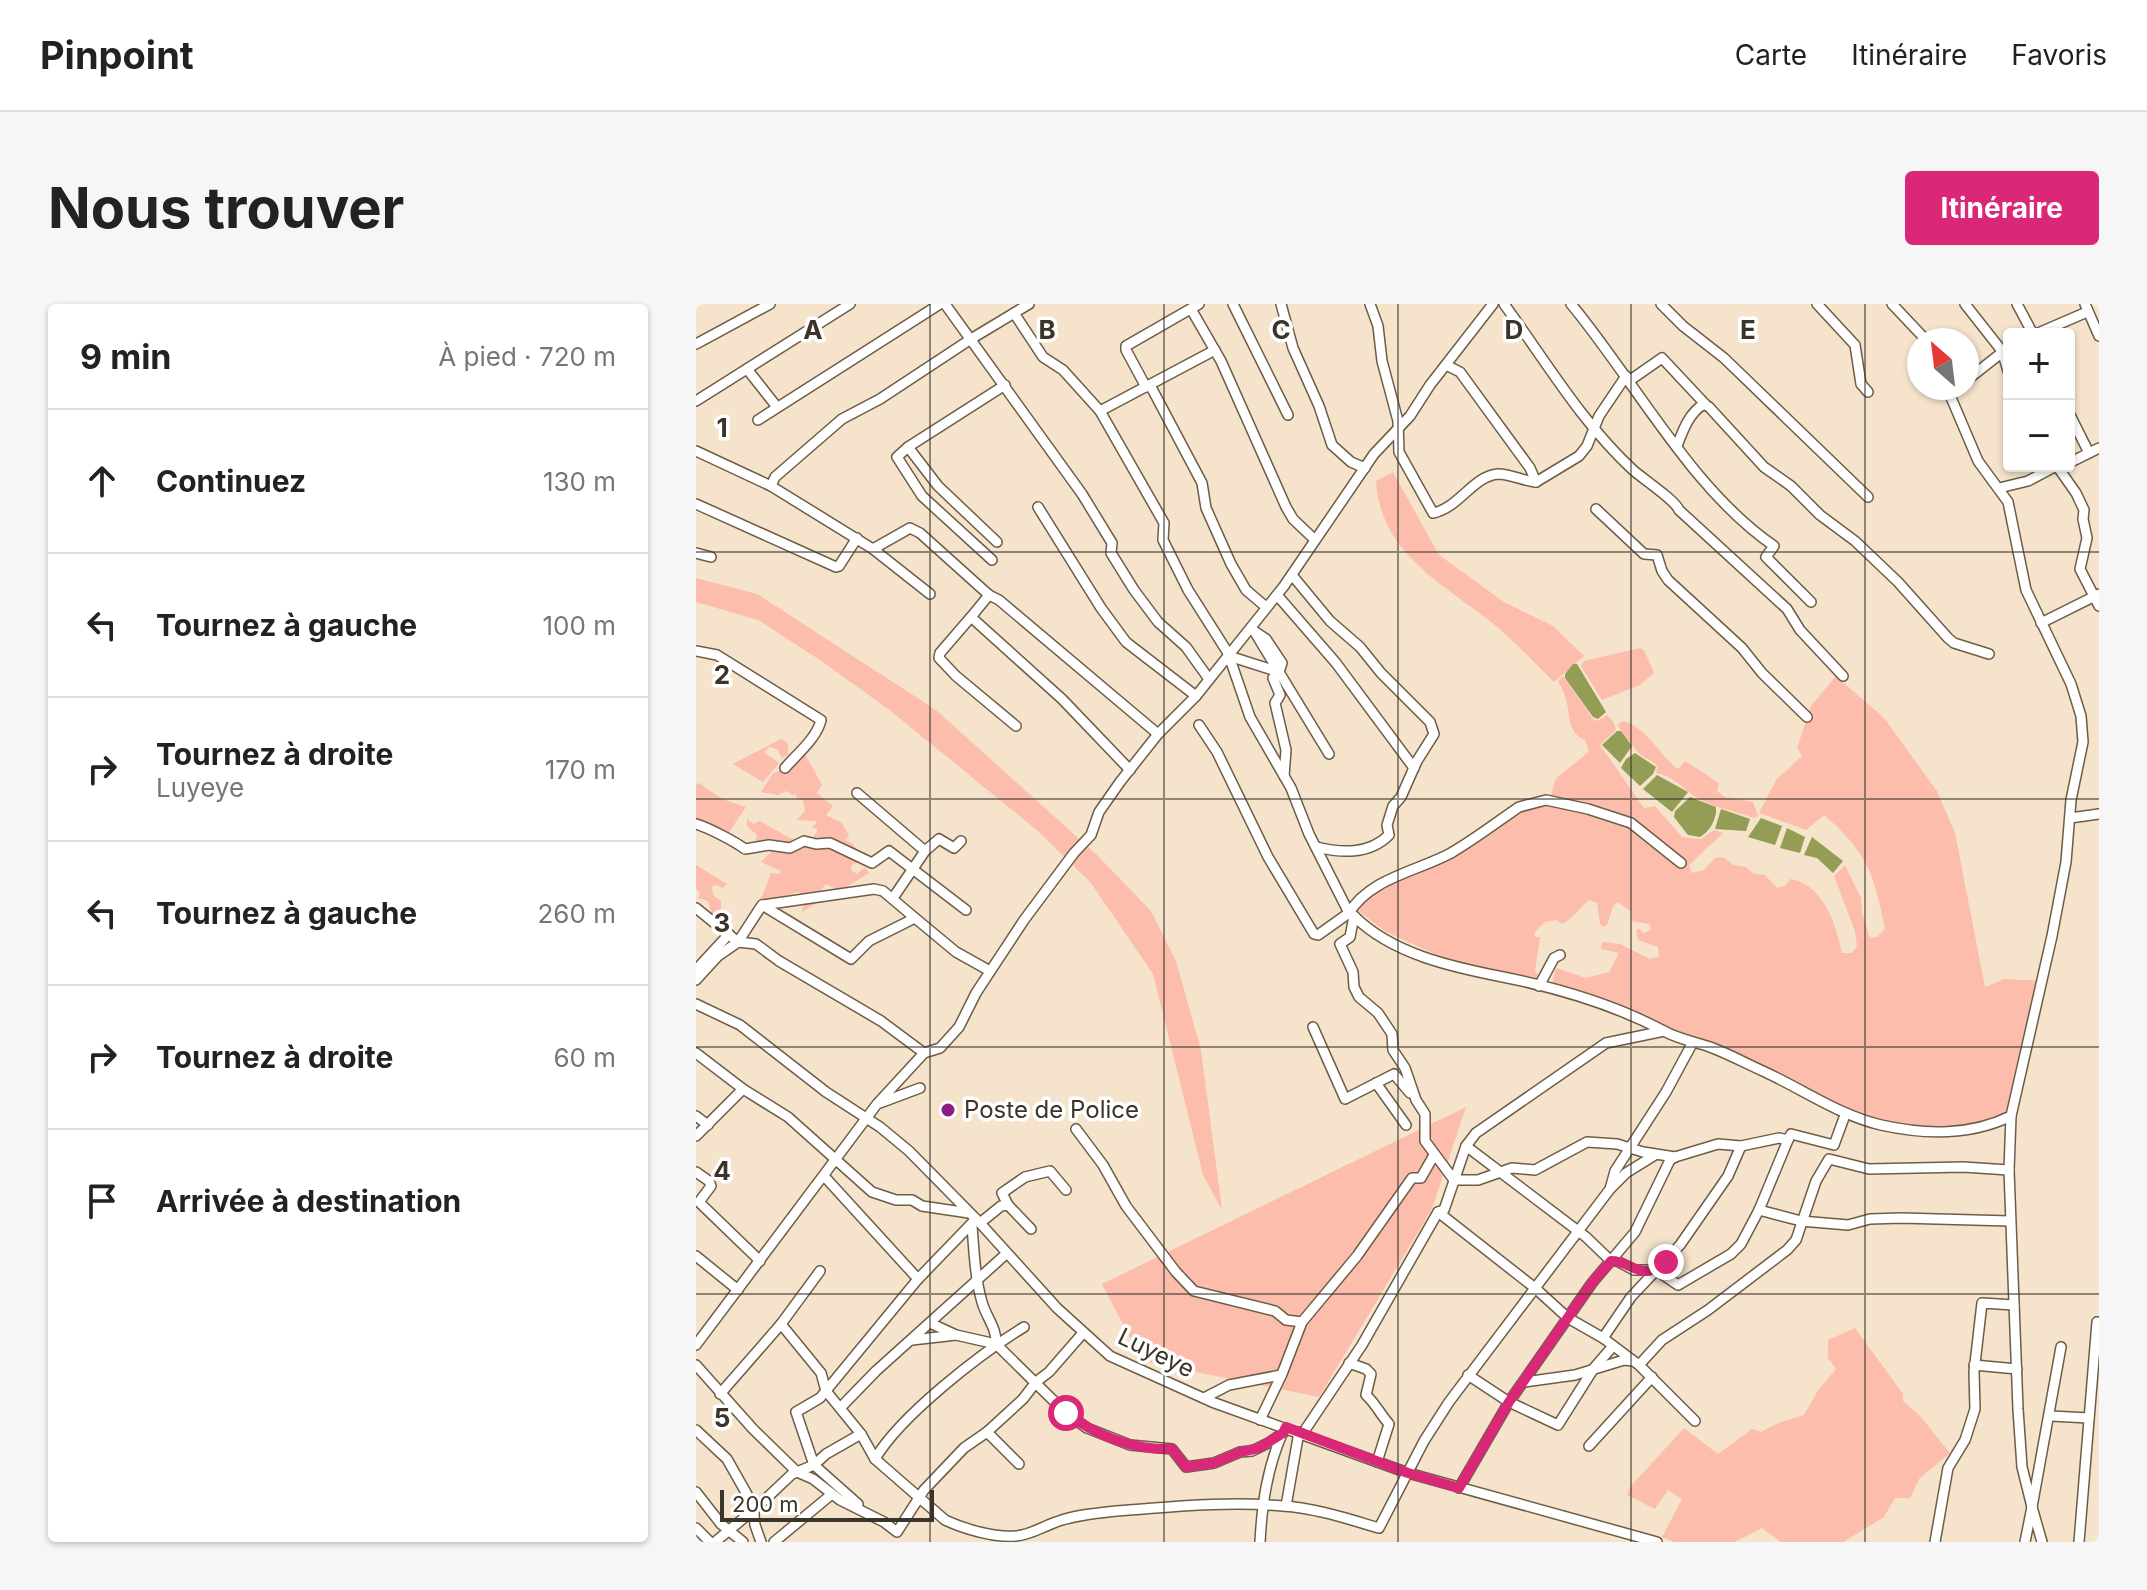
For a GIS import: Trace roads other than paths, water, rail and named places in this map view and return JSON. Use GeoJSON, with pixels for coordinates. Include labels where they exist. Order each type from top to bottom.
{"type":"FeatureCollection","features":[{"type":"Feature","properties":{"kind":"street"},"geometry":{"type":"LineString","coordinates":[[696,344],[770,304]]}},
{"type":"Feature","properties":{"kind":"street"},"geometry":{"type":"LineString","coordinates":[[696,401],[850,304]]}},
{"type":"Feature","properties":{"kind":"street"},"geometry":{"type":"LineString","coordinates":[[758,420],[942,304],[1005,385],[1093,511],[1112,543],[1111,553],[1127,580],[1158,622],[1186,647],[1209,679]]}},
{"type":"Feature","properties":{"kind":"street"},"geometry":{"type":"LineString","coordinates":[[771,486],[775,477],[833,425],[880,399],[1029,304]]}},
{"type":"Feature","properties":{"kind":"street"},"geometry":{"type":"LineString","coordinates":[[1233,304],[1288,415]]}},
{"type":"Feature","properties":{"kind":"street"},"geometry":{"type":"LineString","coordinates":[[1281,304],[1293,348],[1319,406],[1332,445],[1351,462],[1365,468]]}},
{"type":"Feature","properties":{"kind":"street"},"geometry":{"type":"LineString","coordinates":[[1370,304],[1378,326],[1382,361],[1399,426],[1399,452],[1433,513],[1447,508],[1491,476],[1500,474],[1536,482],[1579,456],[1628,379],[1662,358],[1764,467],[1855,541],[1898,582],[1948,638],[1954,643],[1989,654]]}},
{"type":"Feature","properties":{"kind":"street"},"geometry":{"type":"LineString","coordinates":[[698,1339],[877,1104],[924,1053],[940,1048],[959,1027],[990,971],[1041,896],[1091,835],[1099,812],[1130,770],[1158,734],[1196,696],[1254,627],[1365,468],[1410,416],[1493,304]]}},
{"type":"Feature","properties":{"kind":"street"},"geometry":{"type":"LineString","coordinates":[[1504,304],[1594,428],[1633,469],[1674,502],[1787,609],[1800,630],[1843,676]]}},
{"type":"Feature","properties":{"kind":"street"},"geometry":{"type":"LineString","coordinates":[[1571,304],[1708,487],[1774,546],[1766,557],[1811,602]]}},
{"type":"Feature","properties":{"kind":"street"},"geometry":{"type":"LineString","coordinates":[[1661,304],[1683,326],[1717,351],[1868,497]]}},
{"type":"Feature","properties":{"kind":"street"},"geometry":{"type":"LineString","coordinates":[[1817,304],[1855,345],[1861,384],[1868,392]]}},
{"type":"Feature","properties":{"kind":"street"},"geometry":{"type":"LineString","coordinates":[[1892,304],[1915,328]]}},
{"type":"Feature","properties":{"kind":"street"},"geometry":{"type":"LineString","coordinates":[[1965,304],[2003,346]]}},
{"type":"Feature","properties":{"kind":"street"},"geometry":{"type":"LineString","coordinates":[[2017,304],[2031,328]]}},
{"type":"Feature","properties":{"kind":"street"},"geometry":{"type":"LineString","coordinates":[[1266,607],[1246,590],[1231,564],[1206,508],[1202,483],[1126,346],[1195,306],[1286,507],[1293,519],[1315,540]]}},
{"type":"Feature","properties":{"kind":"street"},"geometry":{"type":"LineString","coordinates":[[1014,313],[1043,357],[1063,370],[1100,411],[1164,523],[1163,540],[1188,590],[1228,657],[1250,717],[1284,776],[1351,914],[1382,938],[1408,950],[1463,969],[1539,986],[1643,1019],[1664,1031],[1710,1047],[1770,1074],[1845,1115],[1905,1129],[1952,1133],[1985,1128],[2011,1116]]}},
{"type":"Feature","properties":{"kind":"street"},"geometry":{"type":"LineString","coordinates":[[2050,328],[2090,313],[2099,336]]}},
{"type":"Feature","properties":{"kind":"street"},"geometry":{"type":"LineString","coordinates":[[1100,411],[1215,350]]}},
{"type":"Feature","properties":{"kind":"street"},"geometry":{"type":"LineString","coordinates":[[1979,370],[2003,351]]}},
{"type":"Feature","properties":{"kind":"street"},"geometry":{"type":"LineString","coordinates":[[1446,365],[1457,369],[1467,381],[1530,468],[1536,482]]}},
{"type":"Feature","properties":{"kind":"street"},"geometry":{"type":"LineString","coordinates":[[747,369],[777,407]]}},
{"type":"Feature","properties":{"kind":"street"},"geometry":{"type":"LineString","coordinates":[[992,560],[922,496],[897,457],[1005,385]]}},
{"type":"Feature","properties":{"kind":"street"},"geometry":{"type":"LineString","coordinates":[[1955,400],[1978,461],[2008,502],[2026,590],[2068,676],[2081,716],[2083,742],[2052,936],[2011,1116],[2010,1221],[2022,1467],[2042,1542]]}},
{"type":"Feature","properties":{"kind":"street"},"geometry":{"type":"LineString","coordinates":[[1677,446],[1690,417],[1699,407],[1706,405]]}},
{"type":"Feature","properties":{"kind":"street"},"geometry":{"type":"LineString","coordinates":[[2075,422],[2094,451],[2075,460]]}},
{"type":"Feature","properties":{"kind":"street"},"geometry":{"type":"LineString","coordinates":[[908,447],[938,486],[997,542]]}},
{"type":"Feature","properties":{"kind":"street"},"geometry":{"type":"LineString","coordinates":[[696,451],[771,486],[857,538],[930,594]]}},
{"type":"Feature","properties":{"kind":"street"},"geometry":{"type":"LineString","coordinates":[[1999,488],[2028,481],[2047,472]]}},
{"type":"Feature","properties":{"kind":"street"},"geometry":{"type":"LineString","coordinates":[[2041,623],[2098,598],[2080,569],[2087,538],[2084,510],[2061,472]]}},
{"type":"Feature","properties":{"kind":"street"},"geometry":{"type":"LineString","coordinates":[[696,504],[836,567],[857,538]]}},
{"type":"Feature","properties":{"kind":"street"},"geometry":{"type":"LineString","coordinates":[[1038,507],[1094,598],[1126,642],[1196,696]]}},
{"type":"Feature","properties":{"kind":"street"},"geometry":{"type":"LineString","coordinates":[[1596,509],[1644,554],[1657,555],[1668,580],[1742,648],[1762,673],[1807,717]]}},
{"type":"Feature","properties":{"kind":"street"},"geometry":{"type":"LineString","coordinates":[[873,549],[910,528],[920,533],[989,595],[999,600],[1158,734]]}},
{"type":"Feature","properties":{"kind":"street"},"geometry":{"type":"LineString","coordinates":[[696,553],[711,557]]}},
{"type":"Feature","properties":{"kind":"street"},"geometry":{"type":"LineString","coordinates":[[1292,575],[1330,621],[1374,660],[1381,673],[1430,722],[1434,734],[1401,797],[1393,806],[1387,825],[1389,835],[1383,841],[1366,849],[1341,853],[1316,847]]}},
{"type":"Feature","properties":{"kind":"street"},"geometry":{"type":"LineString","coordinates":[[989,595],[939,658],[1016,726]]}},
{"type":"Feature","properties":{"kind":"street"},"geometry":{"type":"LineString","coordinates":[[1277,595],[1336,663],[1414,768]]}},
{"type":"Feature","properties":{"kind":"street"},"geometry":{"type":"LineString","coordinates":[[971,617],[1062,699],[1130,770]]}},
{"type":"Feature","properties":{"kind":"street"},"geometry":{"type":"LineString","coordinates":[[1254,627],[1329,754]]}},
{"type":"Feature","properties":{"kind":"street"},"geometry":{"type":"LineString","coordinates":[[696,651],[717,655],[821,720],[808,743],[785,768]]}},
{"type":"Feature","properties":{"kind":"street"},"geometry":{"type":"LineString","coordinates":[[1228,657],[1279,672]]}},
{"type":"Feature","properties":{"kind":"street"},"geometry":{"type":"LineString","coordinates":[[1279,672],[1273,678],[1280,695],[1275,703],[1286,750],[1284,776]]}},
{"type":"Feature","properties":{"kind":"street"},"geometry":{"type":"LineString","coordinates":[[1199,725],[1217,752],[1268,857],[1314,934],[1318,935],[1351,914]]}},
{"type":"Feature","properties":{"kind":"street"},"geometry":{"type":"LineString","coordinates":[[857,793],[925,851]]}},
{"type":"Feature","properties":{"kind":"street"},"geometry":{"type":"LineString","coordinates":[[1416,1100],[1405,1068],[1393,1050],[1391,1032],[1378,1013],[1359,997],[1354,987],[1353,972],[1340,944],[1350,937],[1351,914],[1356,901],[1395,877],[1449,854],[1530,802],[1546,800],[1631,823],[1681,863]]}},
{"type":"Feature","properties":{"kind":"street"},"geometry":{"type":"LineString","coordinates":[[2070,818],[2099,814]]}},
{"type":"Feature","properties":{"kind":"street"},"geometry":{"type":"LineString","coordinates":[[696,824],[724,839],[733,840],[745,849],[769,845],[790,848],[804,841],[825,843],[872,863],[889,851],[966,910]]}},
{"type":"Feature","properties":{"kind":"street"},"geometry":{"type":"LineString","coordinates":[[893,898],[925,851],[939,839],[954,848],[961,841]]}},
{"type":"Feature","properties":{"kind":"street"},"geometry":{"type":"LineString","coordinates":[[696,980],[718,956],[738,942],[763,905],[874,889],[893,898],[956,952],[990,971]]}},
{"type":"Feature","properties":{"kind":"street"},"geometry":{"type":"LineString","coordinates":[[763,905],[851,959],[869,941],[915,918]]}},
{"type":"Feature","properties":{"kind":"street"},"geometry":{"type":"LineString","coordinates":[[696,908],[738,942],[756,944],[779,961],[881,1021],[924,1053]]}},
{"type":"Feature","properties":{"kind":"street"},"geometry":{"type":"LineString","coordinates":[[696,970],[729,934]]}},
{"type":"Feature","properties":{"kind":"street"},"geometry":{"type":"LineString","coordinates":[[1539,986],[1554,958],[1560,955]]}},
{"type":"Feature","properties":{"kind":"street","name":"Luyeye"},"geometry":{"type":"LineString","coordinates":[[696,1004],[740,1025],[909,1151],[1083,1333],[1110,1356],[1284,1430],[1301,1432],[1408,1473],[1657,1542]]}},
{"type":"Feature","properties":{"kind":"street"},"geometry":{"type":"LineString","coordinates":[[1313,1027],[1345,1099],[1396,1074],[1426,1115],[1423,1138],[1454,1180],[1474,1181],[1512,1168],[1535,1170],[1587,1142],[1617,1144],[1675,1157]]}},
{"type":"Feature","properties":{"kind":"street"},"geometry":{"type":"LineString","coordinates":[[1286,1506],[1301,1432],[1349,1363],[1438,1212],[1444,1210],[1466,1146],[1481,1128],[1580,1063],[1599,1047],[1612,1041],[1664,1031]]}},
{"type":"Feature","properties":{"kind":"street"},"geometry":{"type":"LineString","coordinates":[[1610,1189],[1615,1171],[1693,1042]]}},
{"type":"Feature","properties":{"kind":"street"},"geometry":{"type":"LineString","coordinates":[[696,1053],[743,1089],[788,1117],[872,1192],[886,1198],[908,1199],[922,1206],[975,1220]]}},
{"type":"Feature","properties":{"kind":"street"},"geometry":{"type":"LineString","coordinates":[[1376,1083],[1406,1125]]}},
{"type":"Feature","properties":{"kind":"street"},"geometry":{"type":"LineString","coordinates":[[877,1104],[920,1088]]}},
{"type":"Feature","properties":{"kind":"street"},"geometry":{"type":"LineString","coordinates":[[696,1136],[743,1089]]}},
{"type":"Feature","properties":{"kind":"street"},"geometry":{"type":"LineString","coordinates":[[1636,1363],[1662,1340],[1708,1310],[1787,1250],[1796,1240],[1816,1181],[1829,1159],[1845,1115]]}},
{"type":"Feature","properties":{"kind":"street"},"geometry":{"type":"LineString","coordinates":[[696,1116],[708,1125]]}},
{"type":"Feature","properties":{"kind":"street"},"geometry":{"type":"LineString","coordinates":[[1076,1129],[1103,1165],[1126,1206],[1194,1291],[1275,1311],[1286,1320],[1302,1322]]}},
{"type":"Feature","properties":{"kind":"street"},"geometry":{"type":"LineString","coordinates":[[1466,1146],[1611,1261],[1634,1270],[1656,1270],[1678,1285],[1731,1254],[1741,1244],[1791,1134],[1834,1145]]}},
{"type":"Feature","properties":{"kind":"street"},"geometry":{"type":"LineString","coordinates":[[1459,1488],[1509,1402],[1568,1318],[1635,1232],[1670,1160],[1718,1144],[1741,1146],[1779,1138],[1788,1140]]}},
{"type":"Feature","properties":{"kind":"street"},"geometry":{"type":"LineString","coordinates":[[1603,1338],[1631,1297],[1680,1245],[1728,1176],[1741,1146]]}},
{"type":"Feature","properties":{"kind":"street"},"geometry":{"type":"LineString","coordinates":[[781,1324],[821,1373],[826,1391],[861,1434],[875,1459],[945,1520],[992,1536],[1016,1536],[1055,1522],[1114,1511],[1262,1505],[1286,1506],[1379,1528],[1424,1441],[1468,1375],[1610,1189],[1626,1173],[1655,1154]]}},
{"type":"Feature","properties":{"kind":"street"},"geometry":{"type":"LineString","coordinates":[[1260,1420],[1302,1322],[1357,1256],[1412,1178],[1421,1178],[1434,1155]]}},
{"type":"Feature","properties":{"kind":"street"},"geometry":{"type":"LineString","coordinates":[[1829,1159],[1869,1169],[1963,1167],[2009,1170]]}},
{"type":"Feature","properties":{"kind":"street"},"geometry":{"type":"LineString","coordinates":[[1031,1229],[1008,1205],[1002,1193],[1028,1176],[1050,1171],[1066,1190]]}},
{"type":"Feature","properties":{"kind":"street"},"geometry":{"type":"LineString","coordinates":[[696,1172],[711,1186],[699,1202],[760,1261]]}},
{"type":"Feature","properties":{"kind":"street"},"geometry":{"type":"LineString","coordinates":[[824,1176],[918,1279]]}},
{"type":"Feature","properties":{"kind":"street"},"geometry":{"type":"LineString","coordinates":[[863,1511],[814,1465],[796,1412],[820,1398],[918,1279],[975,1220],[1008,1205]]}},
{"type":"Feature","properties":{"kind":"street"},"geometry":{"type":"LineString","coordinates":[[1759,1210],[1801,1221],[1848,1225],[1870,1219],[1901,1218],[2010,1221]]}},
{"type":"Feature","properties":{"kind":"street"},"geometry":{"type":"LineString","coordinates":[[1438,1212],[1568,1318],[1603,1338],[1636,1363],[1695,1421]]}},
{"type":"Feature","properties":{"kind":"street"},"geometry":{"type":"LineString","coordinates":[[975,1220],[973,1250],[982,1303],[996,1334],[996,1344]]}},
{"type":"Feature","properties":{"kind":"street"},"geometry":{"type":"LineString","coordinates":[[841,1407],[1006,1254]]}},
{"type":"Feature","properties":{"kind":"street"},"geometry":{"type":"LineString","coordinates":[[696,1256],[738,1290]]}},
{"type":"Feature","properties":{"kind":"street"},"geometry":{"type":"LineString","coordinates":[[720,1394],[781,1324],[820,1271]]}},
{"type":"Feature","properties":{"kind":"street"},"geometry":{"type":"LineString","coordinates":[[1935,1542],[1948,1468],[1965,1440],[1975,1409],[1974,1365],[1982,1303],[2014,1305]]}},
{"type":"Feature","properties":{"kind":"street"},"geometry":{"type":"LineString","coordinates":[[2079,1542],[2097,1322]]}},
{"type":"Feature","properties":{"kind":"street"},"geometry":{"type":"LineString","coordinates":[[930,1323],[956,1335],[996,1344],[1066,1413],[1087,1428],[1130,1445],[1172,1449],[1186,1467],[1214,1463],[1240,1452],[1252,1451],[1284,1430]]}},
{"type":"Feature","properties":{"kind":"street"},"geometry":{"type":"LineString","coordinates":[[875,1459],[884,1444],[909,1419],[996,1344],[1024,1327]]}},
{"type":"Feature","properties":{"kind":"street"},"geometry":{"type":"LineString","coordinates":[[696,1365],[720,1394],[797,1472],[897,1532],[919,1498],[964,1448],[1023,1399],[1083,1333]]}},
{"type":"Feature","properties":{"kind":"street"},"geometry":{"type":"LineString","coordinates":[[911,1340],[956,1335]]}},
{"type":"Feature","properties":{"kind":"street"},"geometry":{"type":"LineString","coordinates":[[1468,1375],[1509,1402],[1558,1425],[1594,1368],[1613,1346]]}},
{"type":"Feature","properties":{"kind":"street"},"geometry":{"type":"LineString","coordinates":[[2025,1542],[2051,1416],[2061,1347]]}},
{"type":"Feature","properties":{"kind":"street"},"geometry":{"type":"LineString","coordinates":[[1524,1382],[1550,1380],[1624,1360],[1636,1363]]}},
{"type":"Feature","properties":{"kind":"street"},"geometry":{"type":"LineString","coordinates":[[1349,1363],[1371,1374],[1366,1395],[1376,1403],[1379,1413],[1389,1424],[1377,1462]]}},
{"type":"Feature","properties":{"kind":"street"},"geometry":{"type":"LineString","coordinates":[[1974,1365],[2017,1369]]}},
{"type":"Feature","properties":{"kind":"street"},"geometry":{"type":"LineString","coordinates":[[1204,1398],[1229,1385],[1281,1375]]}},
{"type":"Feature","properties":{"kind":"street"},"geometry":{"type":"LineString","coordinates":[[1589,1446],[1652,1377]]}},
{"type":"Feature","properties":{"kind":"street"},"geometry":{"type":"LineString","coordinates":[[2051,1416],[2089,1418]]}},
{"type":"Feature","properties":{"kind":"street"},"geometry":{"type":"LineString","coordinates":[[696,1430],[727,1459],[754,1512],[761,1542]]}},
{"type":"Feature","properties":{"kind":"street"},"geometry":{"type":"LineString","coordinates":[[1260,1542],[1262,1505],[1273,1456],[1284,1430]]}},
{"type":"Feature","properties":{"kind":"street"},"geometry":{"type":"LineString","coordinates":[[987,1432],[1019,1464]]}},
{"type":"Feature","properties":{"kind":"street"},"geometry":{"type":"LineString","coordinates":[[696,1528],[712,1542],[754,1512],[797,1472],[814,1465],[826,1454],[861,1434]]}},
{"type":"Feature","properties":{"kind":"street"},"geometry":{"type":"LineString","coordinates":[[696,1492],[700,1507],[743,1542]]}},
{"type":"Feature","properties":{"kind":"street"},"geometry":{"type":"LineString","coordinates":[[774,1542],[832,1494]]}},
{"type":"Feature","properties":{"kind":"place","name":"Poste de Police"},"geometry":{"type":"Point","coordinates":[948,1110]}}]}
